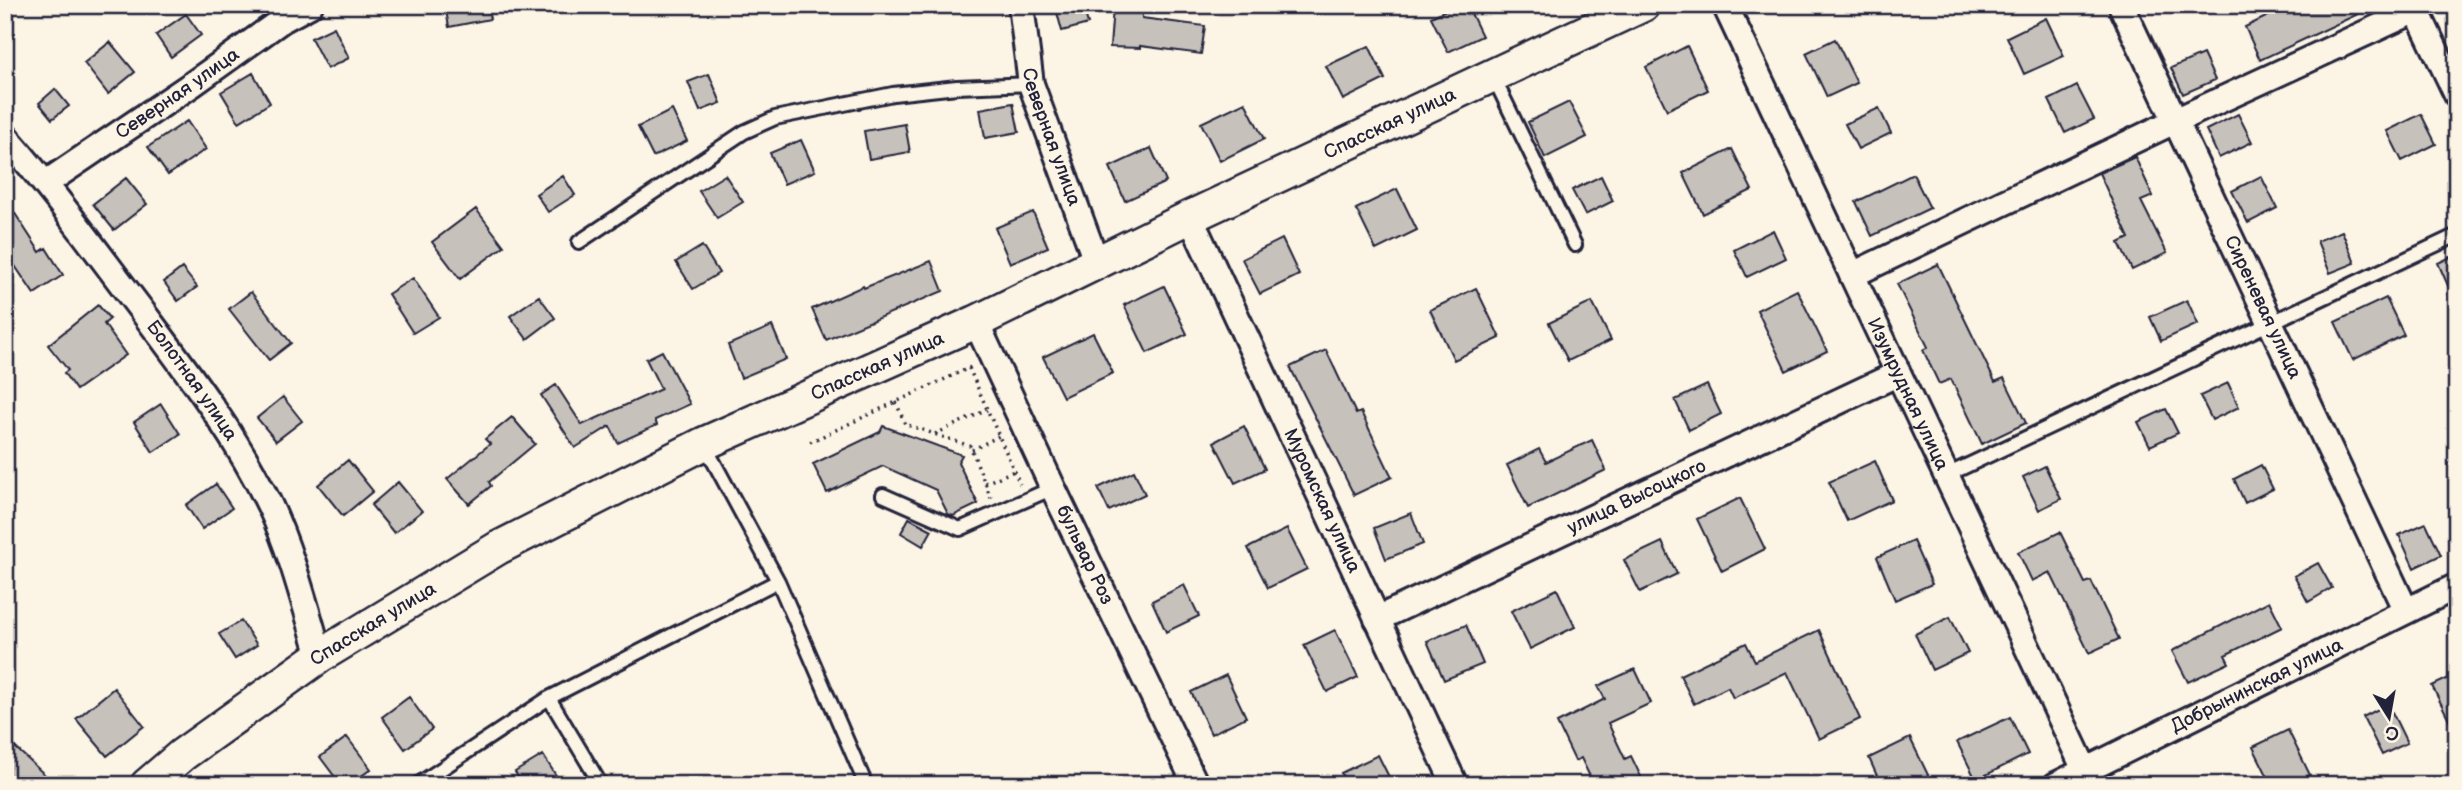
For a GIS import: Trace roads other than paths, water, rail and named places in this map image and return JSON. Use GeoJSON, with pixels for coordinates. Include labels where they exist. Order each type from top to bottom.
{"type":"FeatureCollection","features":[{"type":"Feature","properties":{"kind":"street","name":"Северная улица"},"geometry":{"type":"LineString","coordinates":[[46,183],[282,20],[310,5]]}},
{"type":"Feature","properties":{"kind":"street","name":"Северная улица"},"geometry":{"type":"LineString","coordinates":[[1021,5],[1031,84],[1097,264]]}},
{"type":"Feature","properties":{"kind":"street","name":"Спасская улица"},"geometry":{"type":"LineString","coordinates":[[147,785],[182,755],[320,656],[498,548],[704,444],[976,322],[1190,217],[1643,5]]}},
{"type":"Feature","properties":{"kind":"street","name":"Изумрудная улица"},"geometry":{"type":"LineString","coordinates":[[1725,5],[2089,778]]}},
{"type":"Feature","properties":{"kind":"street","name":"Сиреневая улица"},"geometry":{"type":"LineString","coordinates":[[2121,5],[2406,611]]}},
{"type":"Feature","properties":{"kind":"street"},"geometry":{"type":"LineString","coordinates":[[1852,275],[2415,8],[2457,95]]}},
{"type":"Feature","properties":{"kind":"street","name":"Болотная улица"},"geometry":{"type":"LineString","coordinates":[[5,136],[46,183],[209,400],[252,469],[292,564],[320,656]]}},
{"type":"Feature","properties":{"kind":"street","name":"Муромская улица"},"geometry":{"type":"LineString","coordinates":[[1190,217],[1455,785]]}},
{"type":"Feature","properties":{"kind":"street","name":"бульвар Роз"},"geometry":{"type":"LineString","coordinates":[[976,322],[1196,785]]}},
{"type":"Feature","properties":{"kind":"street","name":"улица Высоцкого"},"geometry":{"type":"LineString","coordinates":[[1377,619],[1897,374]]}},
{"type":"Feature","properties":{"kind":"street","name":"Добрынинская улица"},"geometry":{"type":"LineString","coordinates":[[2056,785],[2089,778],[2457,586]]}},
{"type":"Feature","properties":{"kind":"lane"},"geometry":{"type":"LineString","coordinates":[[1492,74],[1576,245]]}},
{"type":"Feature","properties":{"kind":"lane"},"geometry":{"type":"LineString","coordinates":[[579,242],[744,132],[775,118],[893,94],[957,87],[1031,84]]}},
{"type":"Feature","properties":{"kind":"lane"},"geometry":{"type":"LineString","coordinates":[[1947,475],[2457,235]]}},
{"type":"Feature","properties":{"kind":"lane"},"geometry":{"type":"LineString","coordinates":[[704,444],[778,581],[866,785]]}},
{"type":"Feature","properties":{"kind":"lane"},"geometry":{"type":"LineString","coordinates":[[883,495],[960,529],[1053,488]]}},
{"type":"Feature","properties":{"kind":"lane"},"geometry":{"type":"LineString","coordinates":[[417,785],[548,698],[778,581]]}},
{"type":"Feature","properties":{"kind":"lane"},"geometry":{"type":"LineString","coordinates":[[548,698],[601,785]]}}]}
